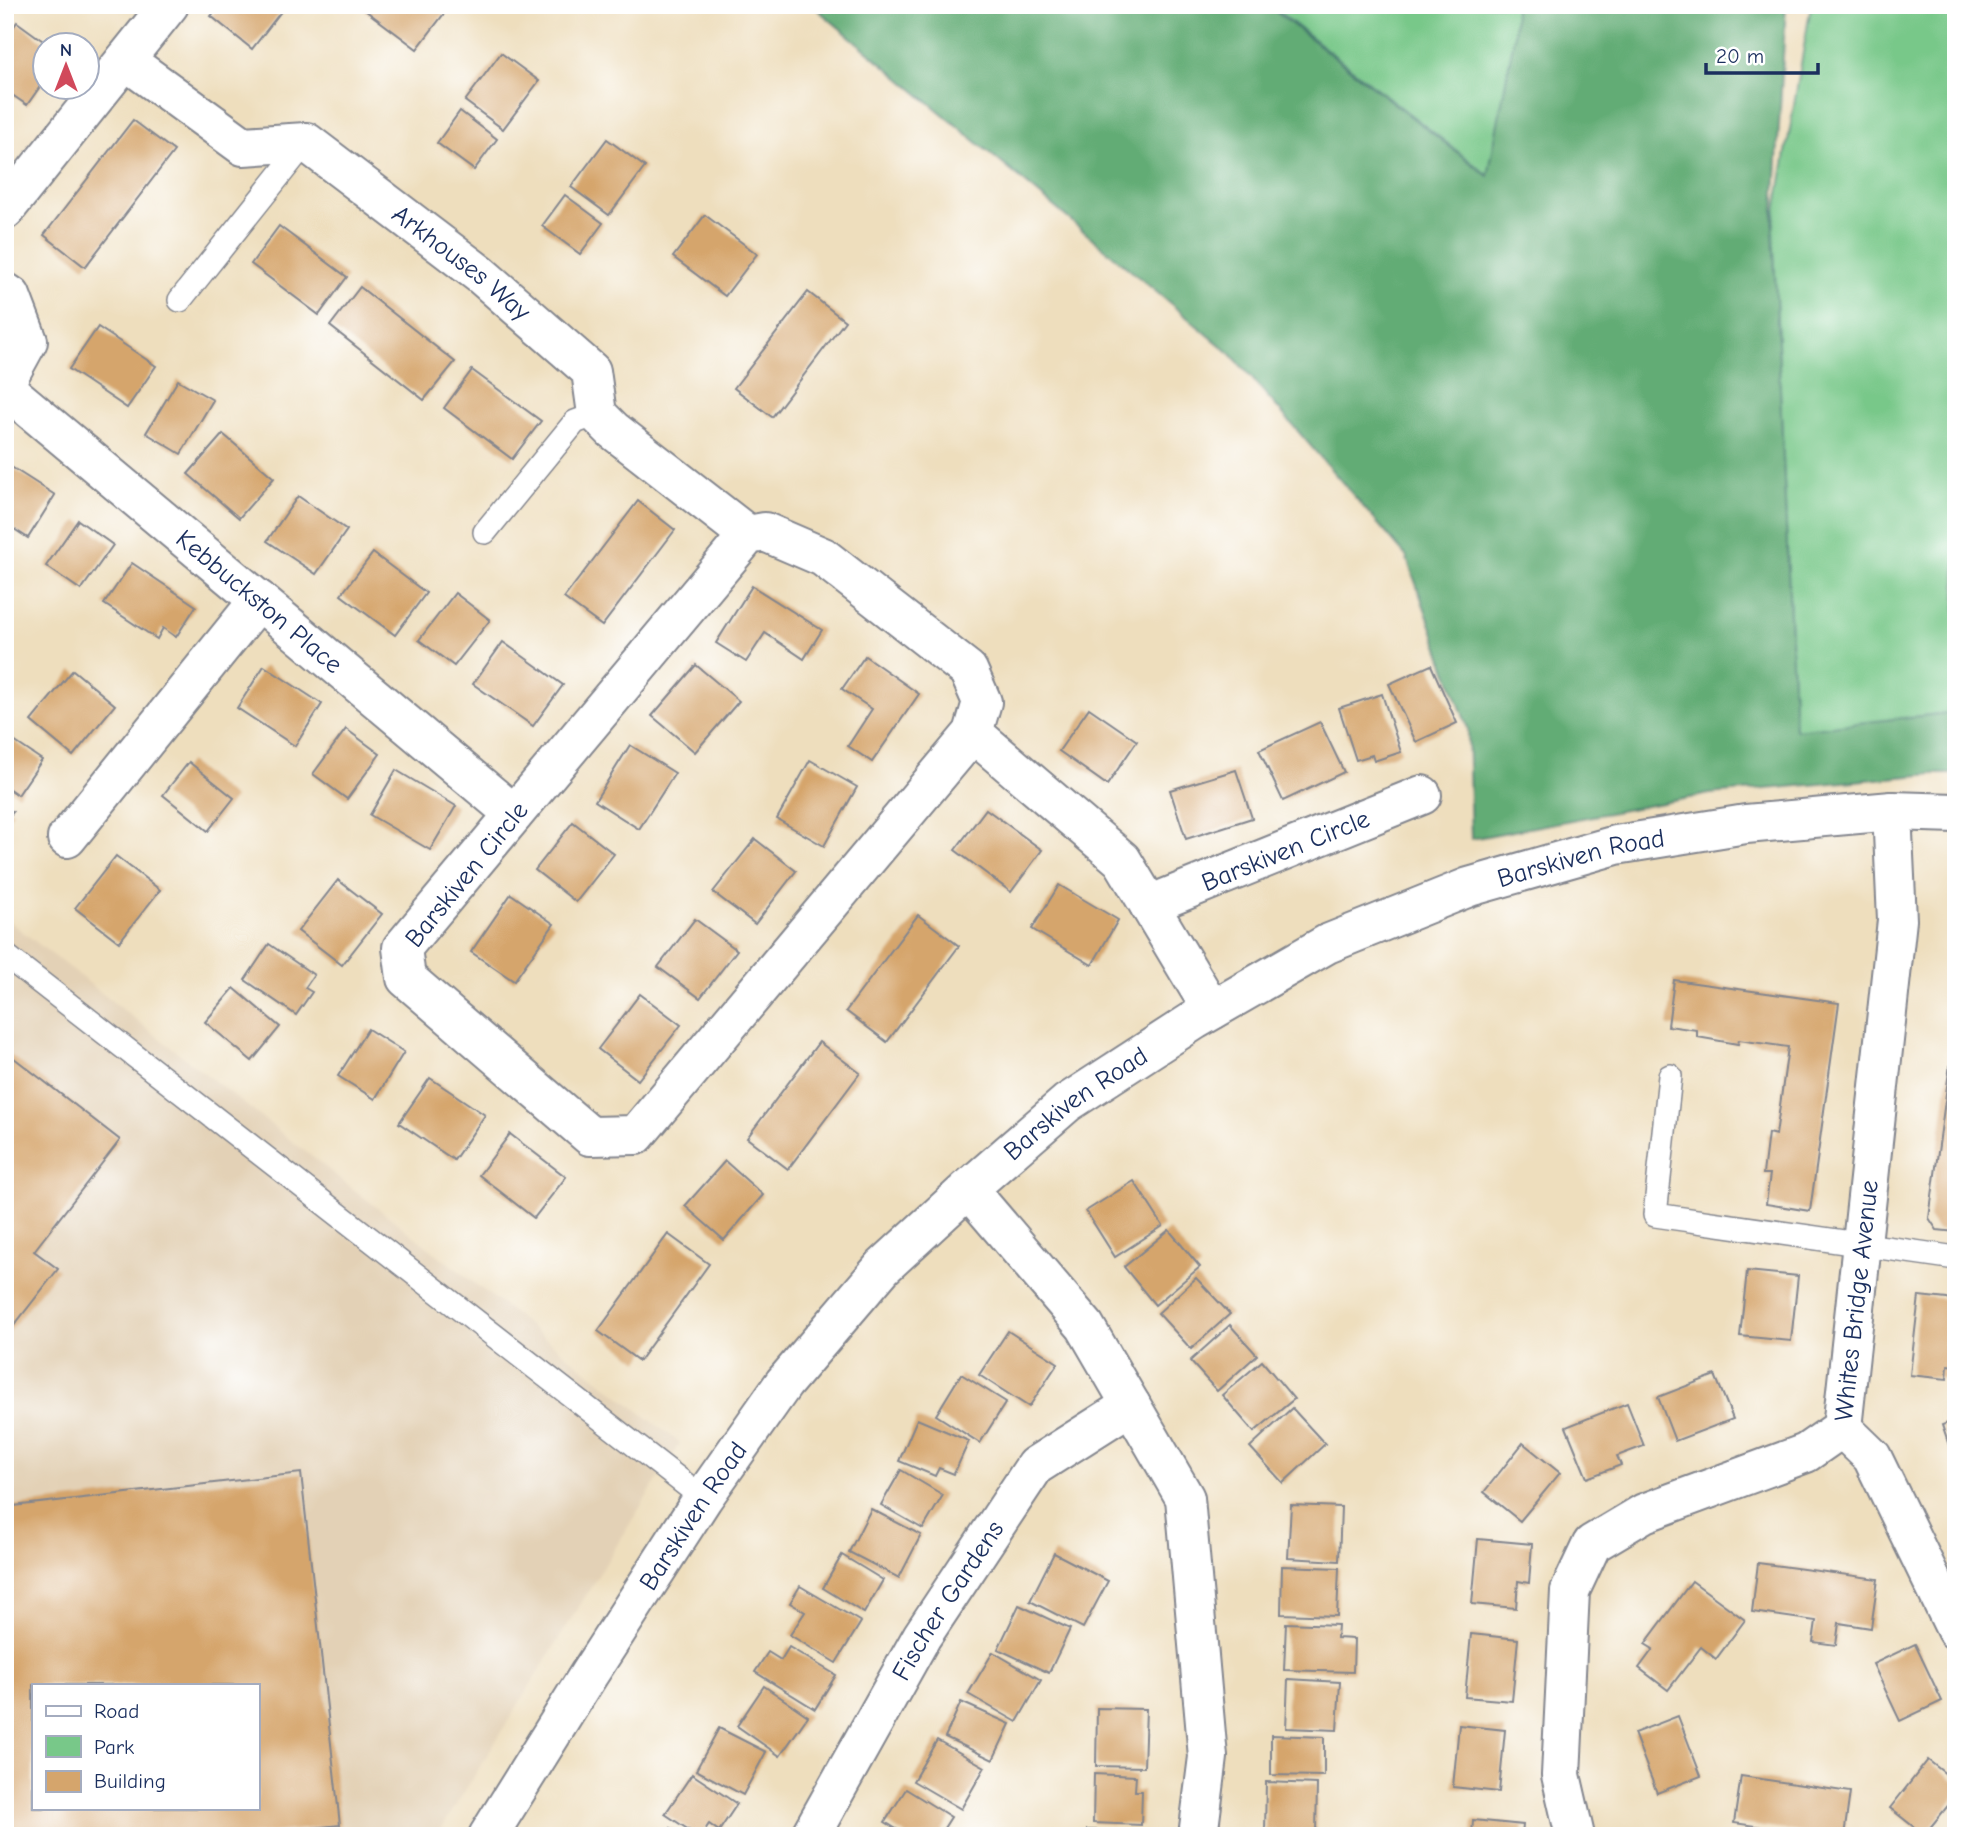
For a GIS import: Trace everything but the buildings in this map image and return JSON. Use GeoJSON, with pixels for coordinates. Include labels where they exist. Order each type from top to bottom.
{"type":"FeatureCollection","features":[{"type":"Feature","properties":{"kind":"street"},"geometry":{"type":"LineString","coordinates":[[5,210],[169,5]]}},
{"type":"Feature","properties":{"kind":"street"},"geometry":{"type":"LineString","coordinates":[[125,60],[243,146],[306,142]]}},
{"type":"Feature","properties":{"kind":"street","name":"Arkhouses Way"},"geometry":{"type":"LineString","coordinates":[[306,142],[481,275],[591,371],[597,414]]}},
{"type":"Feature","properties":{"kind":"street"},"geometry":{"type":"LineString","coordinates":[[5,292],[11,296],[28,341],[5,386]]}},
{"type":"Feature","properties":{"kind":"street","name":"Kebbuckston Place"},"geometry":{"type":"LineString","coordinates":[[5,386],[514,814]]}},
{"type":"Feature","properties":{"kind":"street"},"geometry":{"type":"LineString","coordinates":[[597,414],[613,430],[748,535]]}},
{"type":"Feature","properties":{"kind":"street","name":"Barskiven Circle"},"geometry":{"type":"LineString","coordinates":[[765,532],[822,557],[968,670],[982,702],[974,733],[636,1135],[590,1136],[406,978],[402,948],[748,535],[765,532]]}},
{"type":"Feature","properties":{"kind":"street"},"geometry":{"type":"LineString","coordinates":[[67,838],[259,600]]}},
{"type":"Feature","properties":{"kind":"street"},"geometry":{"type":"LineString","coordinates":[[974,733],[1122,860],[1212,1010]]}},
{"type":"Feature","properties":{"kind":"street","name":"Barskiven Circle"},"geometry":{"type":"LineString","coordinates":[[1149,905],[1422,795]]}},
{"type":"Feature","properties":{"kind":"street","name":"Barskiven Road"},"geometry":{"type":"LineString","coordinates":[[488,1836],[589,1674],[784,1383],[883,1267],[1068,1103],[1212,1010],[1327,944],[1469,887],[1616,845],[1746,824],[1892,811],[1956,813]]}},
{"type":"Feature","properties":{"kind":"street","name":"Whites Bridge Avenue"},"geometry":{"type":"LineString","coordinates":[[1574,1836],[1560,1775],[1570,1591],[1592,1544],[1644,1513],[1806,1453],[1842,1428],[1897,920],[1892,811]]}},
{"type":"Feature","properties":{"kind":"street"},"geometry":{"type":"LineString","coordinates":[[968,1189],[1085,1326],[1185,1498],[1208,1757],[1198,1836]]}},
{"type":"Feature","properties":{"kind":"street","name":"Fischer Gardens"},"geometry":{"type":"LineString","coordinates":[[810,1836],[922,1636],[1035,1466],[1131,1405]]}},
{"type":"Feature","properties":{"kind":"street"},"geometry":{"type":"LineString","coordinates":[[1842,1428],[1872,1457],[1956,1630]]}},
{"type":"Feature","properties":{"kind":"lane"},"geometry":{"type":"LineString","coordinates":[[180,300],[306,142]]}},
{"type":"Feature","properties":{"kind":"lane"},"geometry":{"type":"LineString","coordinates":[[485,532],[575,422],[597,414]]}},
{"type":"Feature","properties":{"kind":"lane"},"geometry":{"type":"LineString","coordinates":[[5,955],[704,1499]]}},
{"type":"Feature","properties":{"kind":"lane"},"geometry":{"type":"LineString","coordinates":[[1671,1076],[1655,1214],[1956,1258]]}},
{"type":"Feature","properties":{"kind":"shaded area"},"geometry":{"type":"Polygon","coordinates":[[[5,918],[680,1443],[437,1836],[5,1836],[5,918]]]}},
{"type":"Feature","properties":{"kind":"green space"},"geometry":{"type":"Polygon","coordinates":[[[812,5],[1267,5],[1488,176],[1514,38],[1515,5],[1786,5],[1773,229],[1795,730],[1956,712],[1956,774],[1710,794],[1471,839],[1468,729],[1406,556],[1231,354],[812,5]]]}},
{"type":"Feature","properties":{"kind":"green space"},"geometry":{"type":"Polygon","coordinates":[[[1270,5],[1553,5],[1489,176],[1270,5]]]}},
{"type":"Feature","properties":{"kind":"green space"},"geometry":{"type":"Polygon","coordinates":[[[1811,5],[1956,5],[1956,712],[1795,731],[1773,229],[1811,5]]]}}]}
